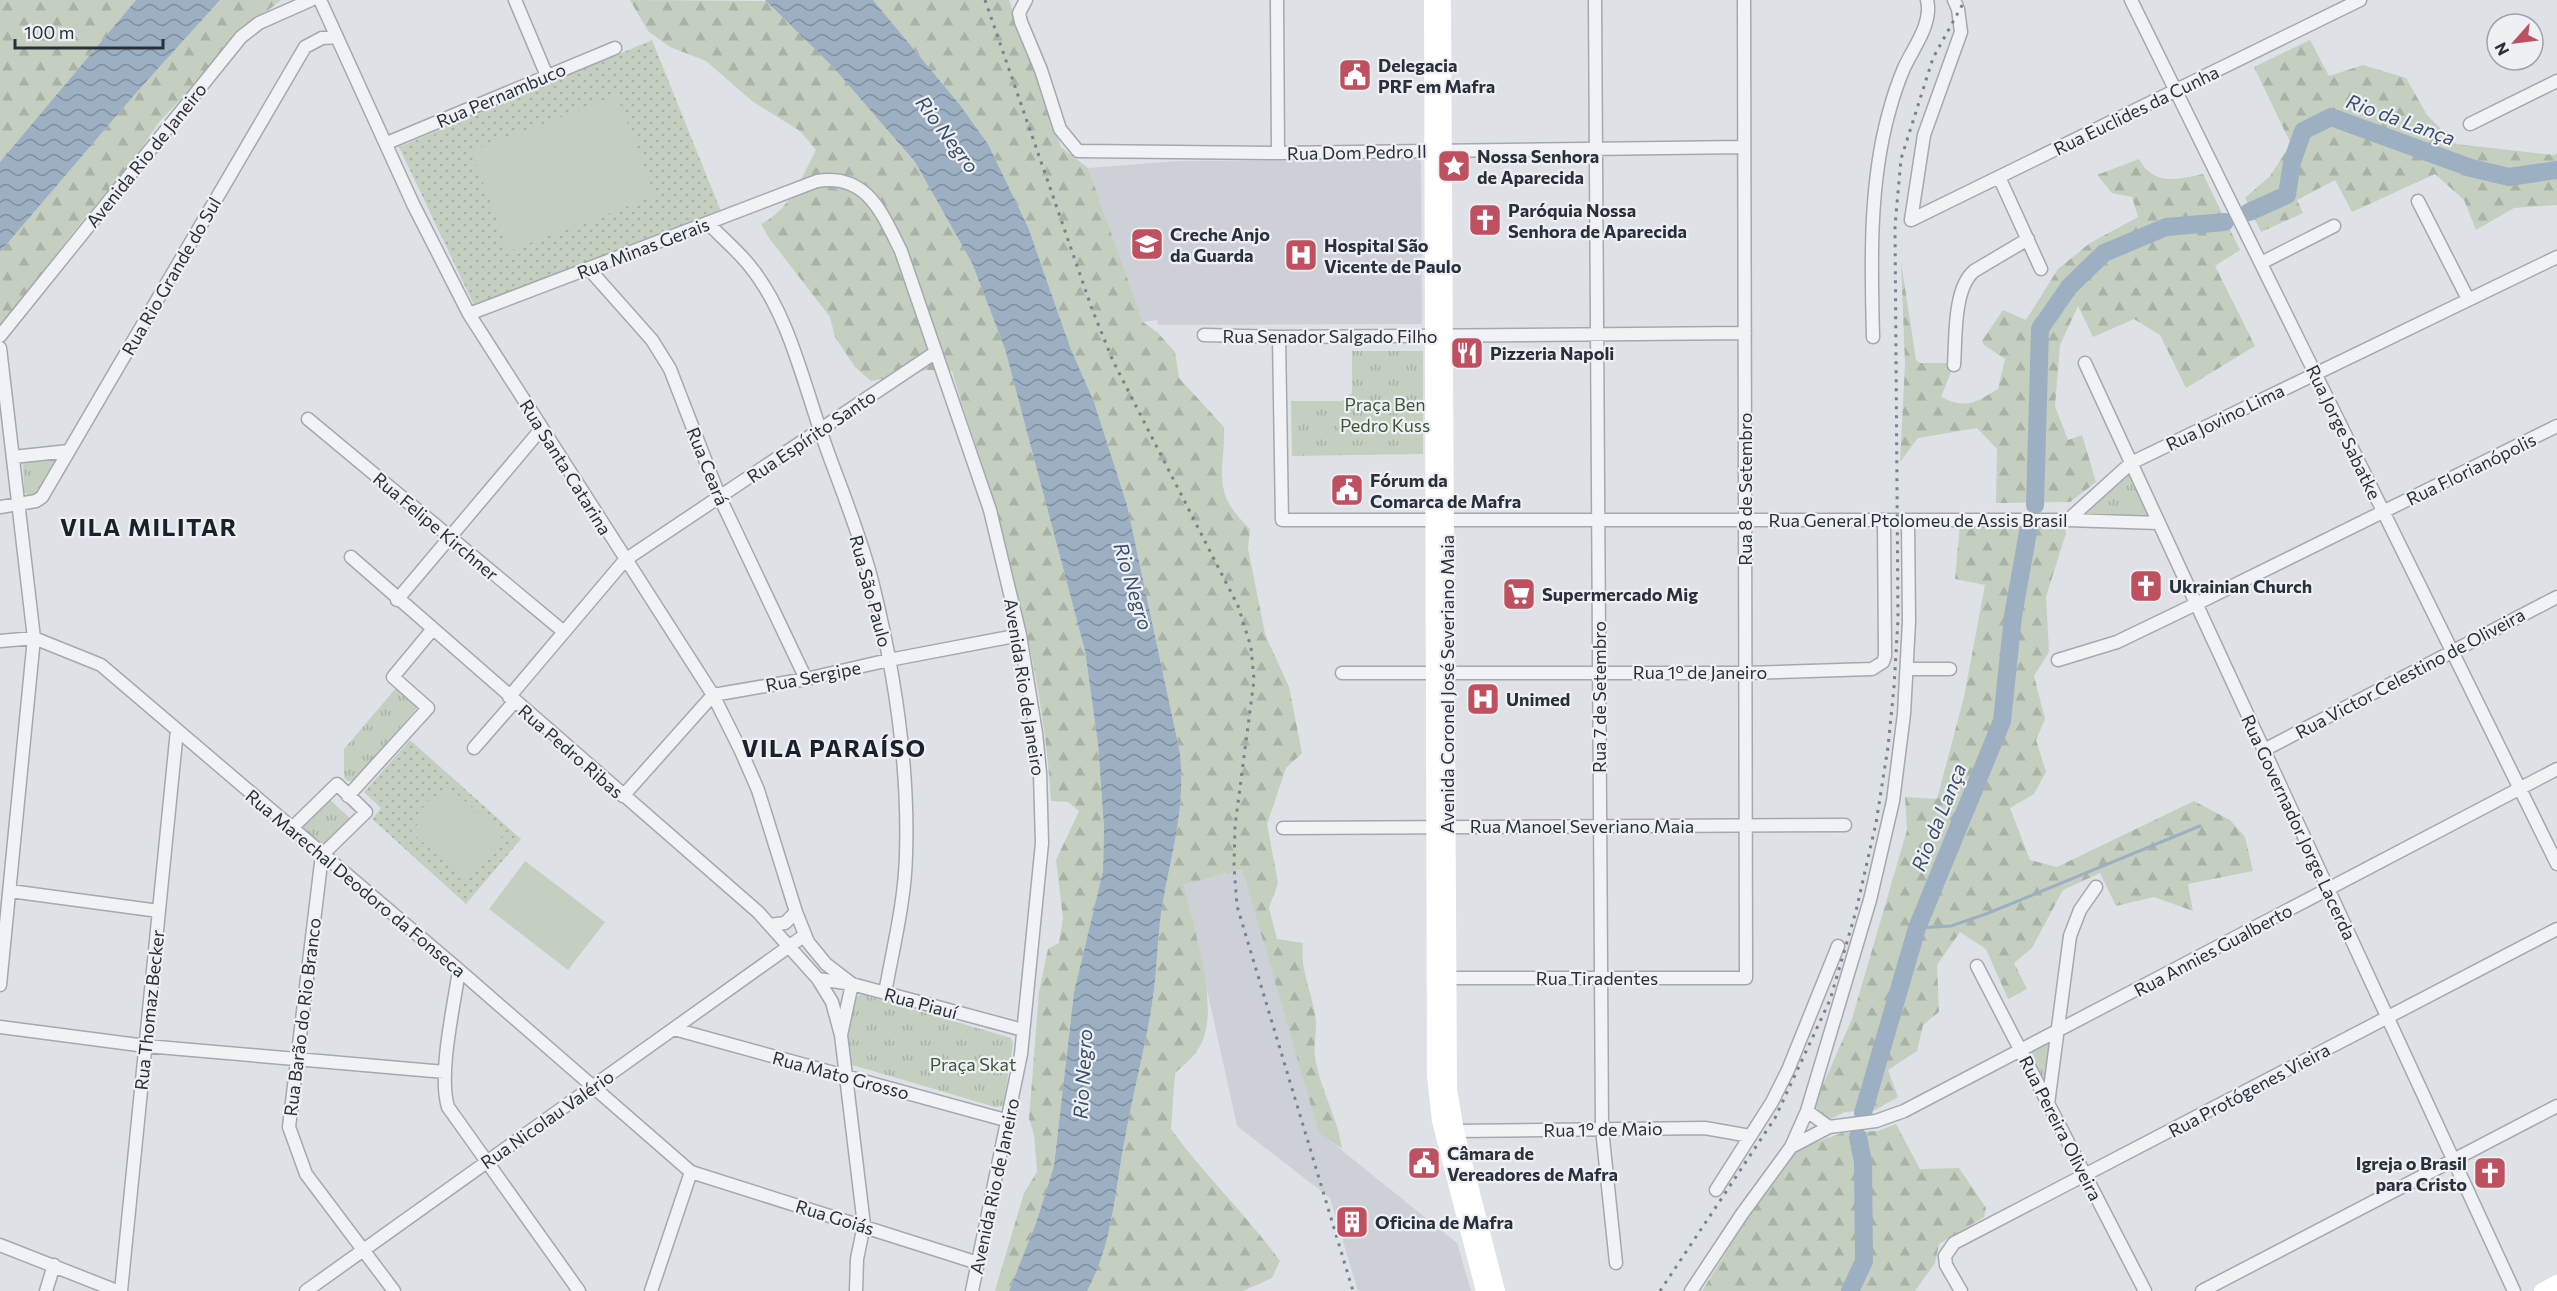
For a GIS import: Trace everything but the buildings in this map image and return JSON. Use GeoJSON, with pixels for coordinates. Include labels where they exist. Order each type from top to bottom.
{"type":"FeatureCollection","features":[{"type":"Feature","properties":{"kind":"main road","name":"Avenida Coronel José Severiano Maia"},"geometry":{"type":"LineString","coordinates":[[1432,0],[1438,151],[1441,827],[1435,1091],[1440,1121],[1484,1291]]}},
{"type":"Feature","properties":{"kind":"main road","name":"Avenida Coronel José Severiano Maia"},"geometry":{"type":"LineString","coordinates":[[1438,151],[1443,0]]}},
{"type":"Feature","properties":{"kind":"main road","name":"Avenida Coronel José Severiano Maia"},"geometry":{"type":"LineString","coordinates":[[1441,827],[1448,978],[1449,1089],[1456,1131],[1497,1291]]}},
{"type":"Feature","properties":{"kind":"main road"},"geometry":{"type":"LineString","coordinates":[[2542,1291],[2557,1283]]}},
{"type":"Feature","properties":{"kind":"street","name":"Avenida Rio de Janeiro"},"geometry":{"type":"LineString","coordinates":[[0,336],[241,37],[260,23],[311,0]]}},
{"type":"Feature","properties":{"kind":"street","name":"Rua Santa Catarina"},"geometry":{"type":"LineString","coordinates":[[320,0],[413,204],[470,314],[712,695],[758,790],[805,935],[826,964],[852,984]]}},
{"type":"Feature","properties":{"kind":"street"},"geometry":{"type":"LineString","coordinates":[[515,0],[547,76]]}},
{"type":"Feature","properties":{"kind":"street"},"geometry":{"type":"LineString","coordinates":[[1277,0],[1278,153]]}},
{"type":"Feature","properties":{"kind":"street","name":"Rua 7 de Setembro"},"geometry":{"type":"LineString","coordinates":[[1594,0],[1602,1129],[1615,1256]]}},
{"type":"Feature","properties":{"kind":"street","name":"Rua 8 de Setembro"},"geometry":{"type":"LineString","coordinates":[[1744,0],[1746,978]]}},
{"type":"Feature","properties":{"kind":"street"},"geometry":{"type":"LineString","coordinates":[[1873,337],[1873,244],[1879,154],[1903,69],[1928,18],[1927,0]]}},
{"type":"Feature","properties":{"kind":"street","name":"Rua Euclides da Cunha"},"geometry":{"type":"LineString","coordinates":[[1954,0],[1958,9],[1961,32],[1924,135],[1911,220],[2360,0]]}},
{"type":"Feature","properties":{"kind":"street","name":"Rua Jorge Sabatke"},"geometry":{"type":"LineString","coordinates":[[2131,0],[2557,864]]}},
{"type":"Feature","properties":{"kind":"street","name":"Rua Dom Pedro II"},"geometry":{"type":"LineString","coordinates":[[1025,1],[1019,13],[1021,22],[1041,70],[1060,129],[1078,151],[1278,153],[1744,147]]}},
{"type":"Feature","properties":{"kind":"street","name":"Rua Rio Grande do Sul"},"geometry":{"type":"LineString","coordinates":[[0,507],[42,497],[305,47],[322,38],[337,37]]}},
{"type":"Feature","properties":{"kind":"street","name":"Rua Pernambuco"},"geometry":{"type":"LineString","coordinates":[[387,143],[615,48]]}},
{"type":"Feature","properties":{"kind":"street"},"geometry":{"type":"LineString","coordinates":[[2470,124],[2557,81]]}},
{"type":"Feature","properties":{"kind":"street"},"geometry":{"type":"LineString","coordinates":[[1999,177],[2041,269]]}},
{"type":"Feature","properties":{"kind":"street","name":"Avenida Rio de Janeiro"},"geometry":{"type":"LineString","coordinates":[[817,182],[833,179],[849,182],[861,188],[875,204],[901,251],[990,510],[1020,635],[1036,733],[1042,811],[1041,866],[1023,1030],[1009,1121],[972,1291]]}},
{"type":"Feature","properties":{"kind":"street","name":"Rua Minas Gerais"},"geometry":{"type":"LineString","coordinates":[[470,314],[817,182]]}},
{"type":"Feature","properties":{"kind":"street"},"geometry":{"type":"LineString","coordinates":[[2418,201],[2469,299]]}},
{"type":"Feature","properties":{"kind":"street","name":"Rua São Paulo"},"geometry":{"type":"LineString","coordinates":[[708,223],[749,265],[774,303],[783,323],[869,572],[889,660],[904,772],[906,855],[903,892],[885,993]]}},
{"type":"Feature","properties":{"kind":"street"},"geometry":{"type":"LineString","coordinates":[[2260,263],[2334,226]]}},
{"type":"Feature","properties":{"kind":"street"},"geometry":{"type":"LineString","coordinates":[[1954,365],[1958,309],[1968,278],[1974,271],[2028,239]]}},
{"type":"Feature","properties":{"kind":"street","name":"Rua Jovino Lima"},"geometry":{"type":"LineString","coordinates":[[2068,520],[2131,463],[2557,256]]}},
{"type":"Feature","properties":{"kind":"street","name":"Rua Ceará"},"geometry":{"type":"LineString","coordinates":[[589,269],[661,353],[670,369],[720,498],[806,679]]}},
{"type":"Feature","properties":{"kind":"street","name":"Rua Senador Salgado Filho"},"geometry":{"type":"LineString","coordinates":[[1204,335],[1279,337],[1744,333]]}},
{"type":"Feature","properties":{"kind":"street","name":"Rua General Ptolomeu de Assis Brasil"},"geometry":{"type":"LineString","coordinates":[[1279,337],[1282,520],[2068,520],[2159,523]]}},
{"type":"Feature","properties":{"kind":"street"},"geometry":{"type":"LineString","coordinates":[[0,348],[34,638],[0,985]]}},
{"type":"Feature","properties":{"kind":"street","name":"Rua Espírito Santo"},"geometry":{"type":"LineString","coordinates":[[474,748],[564,632],[626,560],[936,352]]}},
{"type":"Feature","properties":{"kind":"street","name":"Rua Governador Jorge Lacerda"},"geometry":{"type":"LineString","coordinates":[[2085,363],[2514,1291]]}},
{"type":"Feature","properties":{"kind":"street","name":"Rua Felipe Kirchner"},"geometry":{"type":"LineString","coordinates":[[308,419],[564,632]]}},
{"type":"Feature","properties":{"kind":"street","name":"Rua Florianópolis"},"geometry":{"type":"LineString","coordinates":[[2058,660],[2117,642],[2557,426]]}},
{"type":"Feature","properties":{"kind":"street"},"geometry":{"type":"LineString","coordinates":[[398,600],[542,428]]}},
{"type":"Feature","properties":{"kind":"street"},"geometry":{"type":"LineString","coordinates":[[13,457],[69,450]]}},
{"type":"Feature","properties":{"kind":"street","name":"Rua 1º de Janeiro"},"geometry":{"type":"LineString","coordinates":[[1342,673],[1599,671],[1745,673],[1864,670],[1878,666],[1885,656],[1884,520]]}},
{"type":"Feature","properties":{"kind":"street"},"geometry":{"type":"LineString","coordinates":[[1691,1291],[1742,1214],[1791,1147],[1807,1111],[1860,934],[1885,838],[1900,757],[1907,669],[1908,520]]}},
{"type":"Feature","properties":{"kind":"street","name":"Rua Pedro Ribas"},"geometry":{"type":"LineString","coordinates":[[351,557],[758,912],[788,948]]}},
{"type":"Feature","properties":{"kind":"street","name":"Rua Victor Celestino de Oliveira"},"geometry":{"type":"LineString","coordinates":[[2264,750],[2557,597]]}},
{"type":"Feature","properties":{"kind":"street"},"geometry":{"type":"LineString","coordinates":[[348,795],[428,708],[393,677],[432,630]]}},
{"type":"Feature","properties":{"kind":"street","name":"Rua Sergipe"},"geometry":{"type":"LineString","coordinates":[[712,695],[806,679],[889,660],[1020,635]]}},
{"type":"Feature","properties":{"kind":"street","name":"Rua Marechal Deodoro da Fonseca"},"geometry":{"type":"LineString","coordinates":[[0,641],[34,638],[102,665],[691,1172]]}},
{"type":"Feature","properties":{"kind":"street"},"geometry":{"type":"LineString","coordinates":[[1907,669],[1950,669]]}},
{"type":"Feature","properties":{"kind":"street"},"geometry":{"type":"LineString","coordinates":[[623,796],[712,695]]}},
{"type":"Feature","properties":{"kind":"street","name":"Rua Thomaz Becker"},"geometry":{"type":"LineString","coordinates":[[119,1291],[177,730]]}},
{"type":"Feature","properties":{"kind":"street","name":"Rua Annies Gualberto"},"geometry":{"type":"LineString","coordinates":[[1791,1147],[1829,1127],[1860,1124],[1904,1111],[2557,769]]}},
{"type":"Feature","properties":{"kind":"street"},"geometry":{"type":"LineString","coordinates":[[292,828],[336,784],[366,814],[322,855]]}},
{"type":"Feature","properties":{"kind":"street","name":"Rua Manoel Severiano Maia"},"geometry":{"type":"LineString","coordinates":[[1283,828],[1845,825]]}},
{"type":"Feature","properties":{"kind":"street","name":"Rua Barão do Rio Branco"},"geometry":{"type":"LineString","coordinates":[[322,855],[289,1127],[301,1165],[394,1291]]}},
{"type":"Feature","properties":{"kind":"street"},"geometry":{"type":"LineString","coordinates":[[2048,1104],[2070,936],[2080,910],[2096,887]]}},
{"type":"Feature","properties":{"kind":"street"},"geometry":{"type":"LineString","coordinates":[[9,891],[159,911]]}},
{"type":"Feature","properties":{"kind":"street"},"geometry":{"type":"LineString","coordinates":[[770,925],[785,923],[796,912]]}},
{"type":"Feature","properties":{"kind":"street","name":"Rua Protógenes Vieira"},"geometry":{"type":"LineString","coordinates":[[1961,1291],[1946,1264],[1945,1256],[1954,1244],[2557,929]]}},
{"type":"Feature","properties":{"kind":"street"},"geometry":{"type":"LineString","coordinates":[[805,935],[788,948],[818,979],[832,1002],[842,1035],[848,1076],[864,1226],[857,1259],[856,1291]]}},
{"type":"Feature","properties":{"kind":"street"},"geometry":{"type":"LineString","coordinates":[[1716,1190],[1772,1102],[1788,1070],[1838,946]]}},
{"type":"Feature","properties":{"kind":"street","name":"Rua Nicolau Valério"},"geometry":{"type":"LineString","coordinates":[[306,1291],[788,948]]}},
{"type":"Feature","properties":{"kind":"street","name":"Rua Pereira Oliveira"},"geometry":{"type":"LineString","coordinates":[[1977,966],[2145,1291]]}},
{"type":"Feature","properties":{"kind":"street"},"geometry":{"type":"LineString","coordinates":[[459,970],[445,1072],[448,1107],[576,1287],[561,1291]]}},
{"type":"Feature","properties":{"kind":"street","name":"Rua Tiradentes"},"geometry":{"type":"LineString","coordinates":[[1448,978],[1746,978]]}},
{"type":"Feature","properties":{"kind":"street","name":"Rua Piauí"},"geometry":{"type":"LineString","coordinates":[[818,979],[852,984],[1023,1030]]}},
{"type":"Feature","properties":{"kind":"street"},"geometry":{"type":"LineString","coordinates":[[842,1035],[852,984]]}},
{"type":"Feature","properties":{"kind":"street"},"geometry":{"type":"LineString","coordinates":[[0,1027],[146,1047],[445,1072]]}},
{"type":"Feature","properties":{"kind":"street","name":"Rua Mato Grosso"},"geometry":{"type":"LineString","coordinates":[[674,1029],[1009,1121]]}},
{"type":"Feature","properties":{"kind":"street"},"geometry":{"type":"LineString","coordinates":[[2202,1291],[2557,1106]]}},
{"type":"Feature","properties":{"kind":"street"},"geometry":{"type":"LineString","coordinates":[[1807,1111],[1829,1127]]}},
{"type":"Feature","properties":{"kind":"street","name":"Rua 1º de Maio"},"geometry":{"type":"LineString","coordinates":[[1456,1131],[1705,1128],[1750,1136]]}},
{"type":"Feature","properties":{"kind":"street"},"geometry":{"type":"LineString","coordinates":[[651,1291],[691,1172]]}},
{"type":"Feature","properties":{"kind":"street","name":"Rua Goiás"},"geometry":{"type":"LineString","coordinates":[[691,1172],[978,1263]]}},
{"type":"Feature","properties":{"kind":"street"},"geometry":{"type":"LineString","coordinates":[[0,1245],[119,1291]]}},
{"type":"Feature","properties":{"kind":"street"},"geometry":{"type":"LineString","coordinates":[[46,1291],[54,1265]]}},
{"type":"Feature","properties":{"kind":"shaded area","name":"Hospital São Vicente de Paulo"},"geometry":{"type":"Polygon","coordinates":[[[1400,157],[1421,157],[1422,324],[1158,325],[1157,320],[1143,322],[1088,168],[1179,161],[1399,160],[1400,157]]]}},
{"type":"Feature","properties":{"kind":"shaded area"},"geometry":{"type":"Polygon","coordinates":[[[1242,869],[1319,1132],[1457,1243],[1471,1291],[1358,1291],[1330,1198],[1237,1126],[1184,885],[1242,869]]]}},
{"type":"Feature","properties":{"kind":"green space"},"geometry":{"type":"Polygon","coordinates":[[[0,0],[136,0],[0,162],[0,0]]]}},
{"type":"Feature","properties":{"kind":"green space"},"geometry":{"type":"Polygon","coordinates":[[[220,0],[281,0],[232,38],[211,68],[159,122],[135,158],[74,231],[0,330],[0,252],[136,93],[220,0]]]}},
{"type":"Feature","properties":{"kind":"green space"},"geometry":{"type":"Polygon","coordinates":[[[630,0],[766,1],[833,67],[915,162],[972,263],[1005,349],[1085,651],[1098,744],[1104,828],[1103,871],[1074,992],[1054,1166],[1036,1223],[1009,1291],[995,1291],[1024,1193],[1037,1172],[1034,1134],[1029,1119],[1039,992],[1048,949],[1059,943],[1063,918],[1056,860],[1079,811],[1068,802],[1051,801],[1043,724],[1030,648],[992,497],[952,371],[927,370],[871,381],[855,367],[835,337],[830,317],[769,238],[761,224],[771,218],[788,201],[816,150],[800,131],[752,101],[706,61],[670,47],[648,31],[630,0]]]}},
{"type":"Feature","properties":{"kind":"green space"},"geometry":{"type":"Polygon","coordinates":[[[873,0],[1009,0],[1061,147],[1088,168],[1143,322],[1158,333],[1175,352],[1179,378],[1224,427],[1222,482],[1224,493],[1237,516],[1250,529],[1248,548],[1265,634],[1289,687],[1302,753],[1286,768],[1267,824],[1278,883],[1269,908],[1277,939],[1303,943],[1304,971],[1316,1020],[1317,1068],[1337,1125],[1342,1149],[1319,1133],[1242,869],[1184,885],[1202,962],[1208,1002],[1204,1037],[1199,1048],[1175,1073],[1171,1129],[1280,1261],[1272,1278],[1243,1291],[1087,1291],[1096,1273],[1108,1235],[1128,1121],[1149,1021],[1161,914],[1179,815],[1180,753],[1127,505],[1094,402],[1070,347],[1028,227],[988,144],[960,105],[873,0]]]}},
{"type":"Feature","properties":{"kind":"green space"},"geometry":{"type":"Polygon","coordinates":[[[652,40],[722,214],[474,305],[399,147],[652,40]]]}},
{"type":"Feature","properties":{"kind":"green space"},"geometry":{"type":"Polygon","coordinates":[[[2310,40],[2329,76],[2363,65],[2406,78],[2427,115],[2456,144],[2554,155],[2557,153],[2557,205],[2514,208],[2476,230],[2464,200],[2435,174],[2352,212],[2335,180],[2297,200],[2303,213],[2261,232],[2245,198],[2270,176],[2291,144],[2254,67],[2310,40]]]}},
{"type":"Feature","properties":{"kind":"green space"},"geometry":{"type":"Polygon","coordinates":[[[617,96],[655,196],[509,251],[471,151],[617,96]]]}},
{"type":"Feature","properties":{"kind":"green space"},"geometry":{"type":"Polygon","coordinates":[[[2139,159],[2152,174],[2168,179],[2203,174],[2240,250],[2215,266],[2255,346],[2186,388],[2160,335],[2134,319],[2093,337],[2078,306],[2060,345],[2055,406],[2068,440],[2082,435],[2096,482],[2070,502],[1996,503],[1997,449],[1977,428],[1918,438],[1900,462],[1905,364],[1901,262],[1916,360],[1920,363],[1952,363],[1953,367],[1941,397],[1965,404],[1977,401],[1998,389],[2005,359],[1984,345],[1982,341],[2003,310],[2026,320],[2058,269],[2090,243],[2138,217],[2132,197],[2112,193],[2097,175],[2139,159]]]}},
{"type":"Feature","properties":{"kind":"green space","name":"Praça Ben Pedro Kuss"},"geometry":{"type":"Polygon","coordinates":[[[1352,351],[1423,351],[1423,454],[1292,456],[1291,401],[1342,401],[1352,393],[1352,351]]]}},
{"type":"Feature","properties":{"kind":"green space"},"geometry":{"type":"Polygon","coordinates":[[[57,457],[38,493],[30,497],[24,492],[23,460],[57,457]]]}},
{"type":"Feature","properties":{"kind":"green space"},"geometry":{"type":"Polygon","coordinates":[[[2130,472],[2149,515],[2083,514],[2130,472]]]}},
{"type":"Feature","properties":{"kind":"green space"},"geometry":{"type":"Polygon","coordinates":[[[1960,525],[2061,525],[2065,527],[2066,533],[2046,597],[2049,652],[2034,676],[2045,719],[2036,740],[2046,772],[2034,794],[2010,808],[2030,860],[2057,867],[2194,801],[2230,820],[2245,837],[2253,871],[2188,884],[2193,911],[2154,897],[2116,906],[2100,873],[2063,890],[2032,948],[2014,963],[2027,989],[2008,999],[1986,949],[1960,932],[1937,965],[1939,1012],[1923,1025],[1917,1051],[1888,1070],[1898,1097],[1875,1110],[1845,1112],[1828,1120],[1814,1105],[1852,1019],[1907,830],[1905,797],[1937,799],[1964,697],[1985,585],[1955,579],[1960,525]]]}},
{"type":"Feature","properties":{"kind":"green space"},"geometry":{"type":"Polygon","coordinates":[[[397,687],[417,705],[417,708],[353,781],[347,781],[344,777],[344,749],[397,687]]]}},
{"type":"Feature","properties":{"kind":"green space"},"geometry":{"type":"Polygon","coordinates":[[[410,740],[521,839],[466,904],[372,819],[381,808],[364,792],[410,740]]]}},
{"type":"Feature","properties":{"kind":"green space"},"geometry":{"type":"Polygon","coordinates":[[[449,787],[503,835],[465,879],[411,832],[421,820],[417,815],[429,800],[435,803],[449,787]]]}},
{"type":"Feature","properties":{"kind":"green space"},"geometry":{"type":"Polygon","coordinates":[[[327,797],[353,821],[323,851],[298,826],[327,797]]]}},
{"type":"Feature","properties":{"kind":"green space"},"geometry":{"type":"Polygon","coordinates":[[[525,861],[605,922],[568,970],[489,909],[525,861]]]}},
{"type":"Feature","properties":{"kind":"green space","name":"Praça Skat"},"geometry":{"type":"Polygon","coordinates":[[[861,994],[1011,1038],[1013,1044],[1003,1106],[995,1107],[846,1063],[842,1059],[854,999],[861,994]]]}},
{"type":"Feature","properties":{"kind":"green space"},"geometry":{"type":"Polygon","coordinates":[[[2050,1043],[2044,1081],[2030,1053],[2050,1043]]]}},
{"type":"Feature","properties":{"kind":"green space"},"geometry":{"type":"Polygon","coordinates":[[[1896,1124],[1920,1169],[1959,1168],[1986,1208],[1984,1217],[1939,1244],[1935,1263],[1915,1291],[1702,1291],[1769,1183],[1800,1148],[1842,1133],[1878,1131],[1896,1124]]]}},
{"type":"Feature","properties":{"kind":"water"},"geometry":{"type":"Polygon","coordinates":[[[136,0],[220,0],[136,93],[0,252],[0,162],[136,0]]]}},
{"type":"Feature","properties":{"kind":"water","name":"Rio Negro"},"geometry":{"type":"Polygon","coordinates":[[[765,0],[873,0],[960,105],[988,144],[1028,227],[1070,347],[1094,402],[1127,505],[1180,753],[1181,795],[1161,914],[1149,1021],[1128,1121],[1108,1235],[1096,1273],[1087,1291],[1009,1291],[1036,1223],[1054,1166],[1074,992],[1103,871],[1104,828],[1098,744],[1085,651],[1005,349],[972,263],[915,162],[833,67],[765,0]]]}},
{"type":"Feature","properties":{"kind":"waterway","name":"Rio da Lança"},"geometry":{"type":"LineString","coordinates":[[2249,212],[2287,195],[2292,162],[2303,131],[2331,117],[2471,168],[2509,177],[2557,170]]}},
{"type":"Feature","properties":{"kind":"waterway","name":"Rio da Lança"},"geometry":{"type":"LineString","coordinates":[[2035,505],[2040,329],[2069,287],[2104,253],[2166,227],[2225,222]]}},
{"type":"Feature","properties":{"kind":"waterway","name":"Rio da Lança"},"geometry":{"type":"LineString","coordinates":[[1863,1113],[1917,928],[2002,721],[2013,616],[2028,532]]}},
{"type":"Feature","properties":{"kind":"waterway"},"geometry":{"type":"LineString","coordinates":[[1917,928],[1951,926],[1986,914],[2200,826]]}},
{"type":"Feature","properties":{"kind":"waterway","name":"Rio da Lança"},"geometry":{"type":"LineString","coordinates":[[1850,1291],[1864,1261],[1863,1162],[1858,1137]]}},
{"type":"Feature","properties":{"kind":"railway"},"geometry":{"type":"LineString","coordinates":[[985,0],[1092,309],[1113,361],[1238,606],[1251,647],[1254,680],[1235,826],[1234,866],[1237,906],[1353,1291]]}},
{"type":"Feature","properties":{"kind":"railway"},"geometry":{"type":"LineString","coordinates":[[1660,1291],[1775,1118],[1830,1000],[1856,911],[1876,823],[1888,747],[1894,687],[1898,619],[1895,226],[1901,159],[1933,58],[1965,0]]}},
{"type":"Feature","properties":{"kind":"place","name":"Delegacia PRF em Mafra"},"geometry":{"type":"Point","coordinates":[1355,75]}},
{"type":"Feature","properties":{"kind":"place","name":"Nossa Senhora de Aparecida"},"geometry":{"type":"Point","coordinates":[1454,166]}},
{"type":"Feature","properties":{"kind":"place","name":"Paróquia Nossa Senhora de Aparecida"},"geometry":{"type":"Point","coordinates":[1485,220]}},
{"type":"Feature","properties":{"kind":"place","name":"Creche Anjo da Guarda"},"geometry":{"type":"Point","coordinates":[1147,244]}},
{"type":"Feature","properties":{"kind":"place","name":"Hospital São Vicente de Paulo"},"geometry":{"type":"Point","coordinates":[1301,255]}},
{"type":"Feature","properties":{"kind":"place","name":"Pizzeria Napoli"},"geometry":{"type":"Point","coordinates":[1467,353]}},
{"type":"Feature","properties":{"kind":"place","name":"Fórum da Comarca de Mafra"},"geometry":{"type":"Point","coordinates":[1347,490]}},
{"type":"Feature","properties":{"kind":"place","name":"Ukrainian Church"},"geometry":{"type":"Point","coordinates":[2146,586]}},
{"type":"Feature","properties":{"kind":"place","name":"Supermercado Mig"},"geometry":{"type":"Point","coordinates":[1519,594]}},
{"type":"Feature","properties":{"kind":"place","name":"Unimed"},"geometry":{"type":"Point","coordinates":[1483,699]}},
{"type":"Feature","properties":{"kind":"place","name":"Câmara de Vereadores de Mafra"},"geometry":{"type":"Point","coordinates":[1424,1163]}},
{"type":"Feature","properties":{"kind":"place","name":"Igreja o Brasil para Cristo"},"geometry":{"type":"Point","coordinates":[2490,1173]}},
{"type":"Feature","properties":{"kind":"place","name":"Oficina de Mafra"},"geometry":{"type":"Point","coordinates":[1352,1222]}},
{"type":"Feature","properties":{"kind":"district","name":"VILA MILITAR"},"geometry":{"type":"Point","coordinates":[149,526]}},
{"type":"Feature","properties":{"kind":"district","name":"VILA PARAÍSO"},"geometry":{"type":"Point","coordinates":[834,747]}}]}
